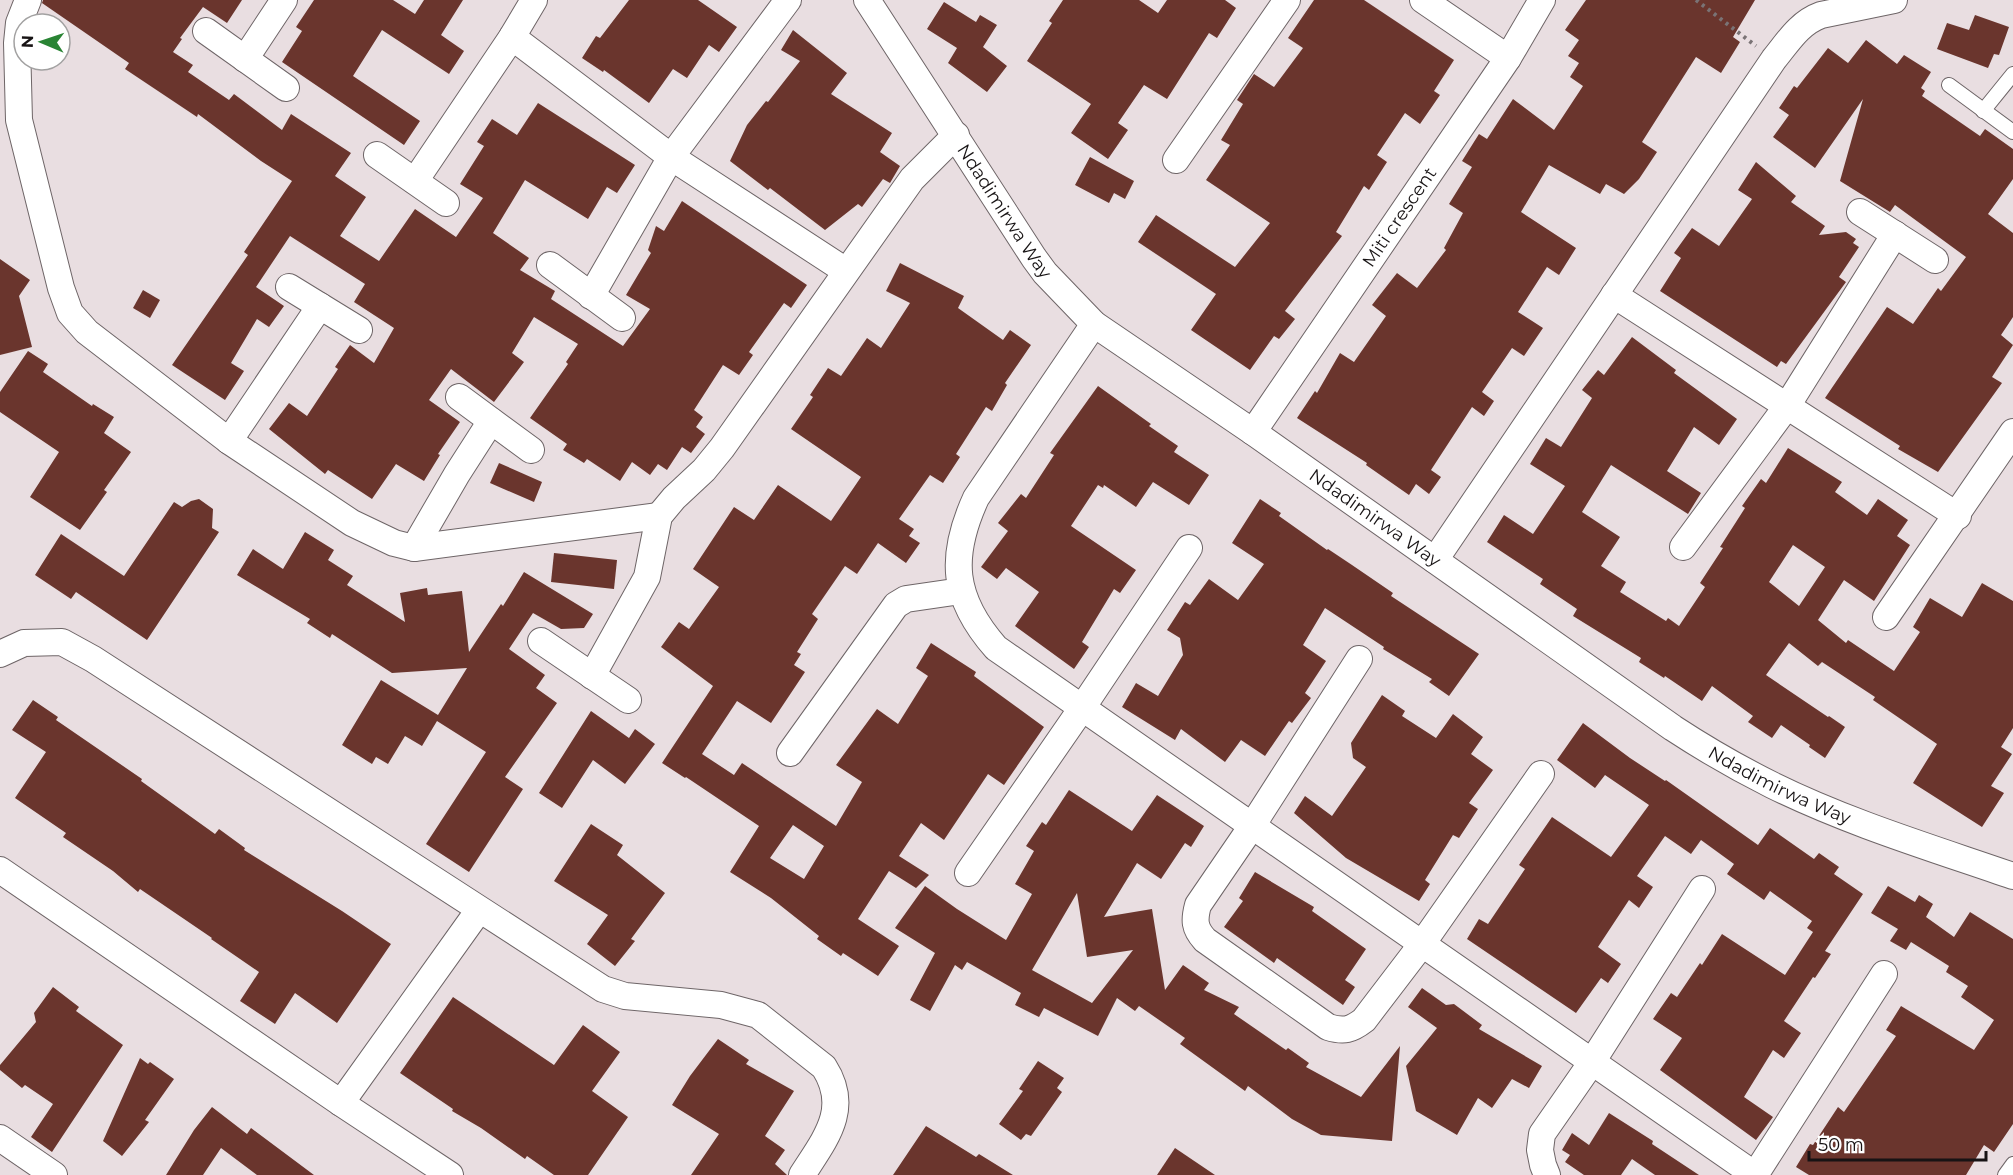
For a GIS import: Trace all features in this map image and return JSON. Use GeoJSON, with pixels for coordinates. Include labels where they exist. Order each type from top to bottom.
{"type":"FeatureCollection","features":[{"type":"Feature","properties":{"kind":"street"},"geometry":{"type":"LineString","coordinates":[[28,0],[19,23],[10,123],[70,313],[87,332],[229,441],[352,523],[394,543],[414,548],[659,516]]}},
{"type":"Feature","properties":{"kind":"street"},"geometry":{"type":"LineString","coordinates":[[245,59],[284,0]]}},
{"type":"Feature","properties":{"kind":"street"},"geometry":{"type":"LineString","coordinates":[[415,182],[512,37],[534,0]]}},
{"type":"Feature","properties":{"kind":"street"},"geometry":{"type":"LineString","coordinates":[[591,296],[671,157],[788,0]]}},
{"type":"Feature","properties":{"kind":"street","name":"Ndadimirwa Way"},"geometry":{"type":"LineString","coordinates":[[867,0],[1034,258],[1045,273],[1094,324],[1253,432],[1672,728],[1724,760],[1774,786],[1867,825],[2013,876]]}},
{"type":"Feature","properties":{"kind":"street"},"geometry":{"type":"LineString","coordinates":[[1176,160],[1287,0]]}},
{"type":"Feature","properties":{"kind":"street"},"geometry":{"type":"LineString","coordinates":[[1423,0],[1508,58]]}},
{"type":"Feature","properties":{"kind":"street","name":"Miti crescent"},"geometry":{"type":"LineString","coordinates":[[1253,432],[1508,58],[1542,0]]}},
{"type":"Feature","properties":{"kind":"street"},"geometry":{"type":"LineString","coordinates":[[1435,560],[1774,59],[1801,26],[1810,19],[1860,3],[1894,0]]}},
{"type":"Feature","properties":{"kind":"street"},"geometry":{"type":"LineString","coordinates":[[206,31],[286,88]]}},
{"type":"Feature","properties":{"kind":"street"},"geometry":{"type":"LineString","coordinates":[[512,37],[671,157],[846,271]]}},
{"type":"Feature","properties":{"kind":"street"},"geometry":{"type":"LineString","coordinates":[[592,676],[646,577],[659,516],[722,448],[912,179],[956,135]]}},
{"type":"Feature","properties":{"kind":"street"},"geometry":{"type":"LineString","coordinates":[[377,155],[446,203]]}},
{"type":"Feature","properties":{"kind":"street"},"geometry":{"type":"LineString","coordinates":[[1860,212],[1935,260]]}},
{"type":"Feature","properties":{"kind":"street"},"geometry":{"type":"LineString","coordinates":[[1683,547],[1787,406],[1895,234]]}},
{"type":"Feature","properties":{"kind":"street"},"geometry":{"type":"LineString","coordinates":[[550,265],[622,318]]}},
{"type":"Feature","properties":{"kind":"street"},"geometry":{"type":"LineString","coordinates":[[289,287],[359,330]]}},
{"type":"Feature","properties":{"kind":"street"},"geometry":{"type":"LineString","coordinates":[[1614,295],[1958,516]]}},
{"type":"Feature","properties":{"kind":"street"},"geometry":{"type":"LineString","coordinates":[[229,441],[320,306]]}},
{"type":"Feature","properties":{"kind":"street"},"geometry":{"type":"LineString","coordinates":[[1094,324],[975,498],[961,538],[958,568],[961,591],[984,634],[996,648],[1755,1175],[1884,974]]}},
{"type":"Feature","properties":{"kind":"street"},"geometry":{"type":"LineString","coordinates":[[459,397],[531,450]]}},
{"type":"Feature","properties":{"kind":"street"},"geometry":{"type":"LineString","coordinates":[[414,548],[491,421]]}},
{"type":"Feature","properties":{"kind":"street"},"geometry":{"type":"LineString","coordinates":[[1886,617],[1958,516],[2013,432]]}},
{"type":"Feature","properties":{"kind":"street"},"geometry":{"type":"LineString","coordinates":[[968,873],[1189,548]]}},
{"type":"Feature","properties":{"kind":"street"},"geometry":{"type":"LineString","coordinates":[[790,753],[896,605],[906,599],[961,591]]}},
{"type":"Feature","properties":{"kind":"street"},"geometry":{"type":"LineString","coordinates":[[541,641],[628,700]]}},
{"type":"Feature","properties":{"kind":"street"},"geometry":{"type":"LineString","coordinates":[[0,654],[24,643],[62,642],[93,659],[603,989],[625,996],[722,1005],[758,1015],[824,1067],[831,1079],[836,1112],[830,1131],[802,1175]]}},
{"type":"Feature","properties":{"kind":"street"},"geometry":{"type":"LineString","coordinates":[[1359,659],[1252,826],[1198,905],[1194,918],[1196,930],[1205,940],[1328,1027],[1342,1031],[1353,1029],[1364,1020],[1422,944],[1541,774]]}},
{"type":"Feature","properties":{"kind":"street"},"geometry":{"type":"LineString","coordinates":[[0,870],[450,1175]]}},
{"type":"Feature","properties":{"kind":"street"},"geometry":{"type":"LineString","coordinates":[[1547,1175],[1540,1150],[1542,1134],[1592,1062],[1702,889]]}},
{"type":"Feature","properties":{"kind":"street"},"geometry":{"type":"LineString","coordinates":[[341,1103],[479,910]]}},
{"type":"Feature","properties":{"kind":"street"},"geometry":{"type":"LineString","coordinates":[[0,1138],[54,1175]]}},
{"type":"Feature","properties":{"kind":"lane"},"geometry":{"type":"LineString","coordinates":[[1983,111],[2013,74]]}},
{"type":"Feature","properties":{"kind":"lane"},"geometry":{"type":"LineString","coordinates":[[1949,85],[2013,132]]}},
{"type":"Feature","properties":{"kind":"lane"},"geometry":{"type":"LineString","coordinates":[[2006,1175],[2013,1164]]}},
{"type":"Feature","properties":{"kind":"path"},"geometry":{"type":"LineString","coordinates":[[1696,0],[1774,59]]}},
{"type":"Feature","properties":{"kind":"building"},"geometry":{"type":"Polygon","coordinates":[[[43,0],[242,0],[227,23],[203,7],[180,38],[182,39],[173,52],[193,65],[188,72],[229,100],[234,94],[282,130],[291,114],[351,153],[335,176],[366,197],[340,236],[379,261],[415,209],[456,237],[483,198],[460,184],[484,146],[477,142],[492,119],[517,135],[538,103],[635,165],[617,193],[607,187],[588,219],[525,180],[493,233],[529,258],[520,270],[555,291],[551,299],[623,346],[650,309],[626,295],[651,253],[648,250],[656,226],[664,231],[682,201],[807,285],[791,308],[784,303],[749,352],[753,355],[739,375],[723,365],[694,410],[703,417],[696,427],[705,434],[691,453],[682,447],[667,470],[658,464],[650,475],[632,462],[620,481],[587,459],[584,463],[563,450],[567,444],[530,418],[568,364],[566,362],[578,344],[534,317],[512,353],[524,362],[494,402],[451,369],[429,400],[460,422],[438,454],[440,455],[424,481],[396,464],[372,499],[328,470],[325,474],[269,429],[289,403],[307,416],[338,369],[335,367],[350,345],[374,363],[394,328],[354,302],[365,284],[290,236],[256,287],[284,306],[269,327],[257,319],[231,363],[244,371],[225,400],[172,365],[248,255],[244,252],[292,181],[198,114],[197,117],[125,69],[129,63],[72,24],[72,12],[55,12],[42,3],[43,0]]]}},
{"type":"Feature","properties":{"kind":"building"},"geometry":{"type":"Polygon","coordinates":[[[314,0],[393,0],[415,14],[424,0],[463,0],[441,35],[464,51],[449,74],[382,30],[353,76],[420,121],[404,145],[282,62],[302,31],[296,27],[314,0]]]}},
{"type":"Feature","properties":{"kind":"building"},"geometry":{"type":"Polygon","coordinates":[[[629,0],[698,0],[737,27],[719,52],[709,45],[687,78],[673,69],[649,103],[604,70],[603,72],[582,58],[596,36],[600,38],[629,0]]]}},
{"type":"Feature","properties":{"kind":"building"},"geometry":{"type":"Polygon","coordinates":[[[1063,0],[1139,0],[1158,13],[1167,0],[1225,0],[1236,8],[1217,38],[1209,33],[1167,99],[1144,85],[1118,123],[1128,130],[1108,159],[1071,133],[1091,104],[1027,61],[1052,23],[1049,21],[1063,0]]]}},
{"type":"Feature","properties":{"kind":"building"},"geometry":{"type":"Polygon","coordinates":[[[1314,0],[1364,0],[1454,60],[1434,91],[1440,95],[1420,124],[1405,113],[1377,155],[1387,162],[1369,190],[1364,186],[1336,232],[1342,236],[1285,311],[1295,319],[1279,339],[1274,336],[1250,370],[1191,330],[1216,294],[1138,242],[1156,215],[1235,267],[1270,223],[1206,180],[1230,145],[1221,140],[1243,104],[1237,100],[1254,74],[1274,87],[1303,48],[1288,38],[1314,0]]]}},
{"type":"Feature","properties":{"kind":"building"},"geometry":{"type":"Polygon","coordinates":[[[1586,0],[1755,0],[1733,37],[1740,42],[1721,73],[1696,57],[1642,142],[1657,152],[1639,179],[1624,194],[1606,184],[1600,194],[1549,165],[1521,212],[1576,248],[1559,275],[1547,267],[1518,312],[1543,328],[1524,356],[1512,348],[1482,392],[1494,401],[1484,416],[1472,407],[1431,470],[1441,477],[1429,494],[1416,484],[1409,495],[1366,465],[1367,463],[1297,418],[1315,391],[1317,393],[1340,353],[1354,362],[1386,316],[1372,305],[1397,273],[1417,288],[1446,250],[1444,248],[1463,213],[1449,204],[1472,167],[1462,161],[1479,134],[1487,139],[1513,99],[1554,130],[1583,86],[1570,77],[1579,63],[1568,56],[1579,40],[1565,30],[1586,0]]]}},
{"type":"Feature","properties":{"kind":"building"},"geometry":{"type":"Polygon","coordinates":[[[944,2],[976,22],[980,15],[997,25],[983,47],[1007,66],[987,92],[948,63],[957,48],[927,29],[944,2]]]}},
{"type":"Feature","properties":{"kind":"building"},"geometry":{"type":"Polygon","coordinates":[[[1975,15],[2009,27],[1999,55],[1994,54],[1988,68],[1937,49],[1947,23],[1969,30],[1975,15]]]}},
{"type":"Feature","properties":{"kind":"building"},"geometry":{"type":"Polygon","coordinates":[[[793,30],[847,73],[831,94],[892,133],[880,152],[900,166],[890,183],[883,179],[862,207],[858,204],[825,230],[730,161],[747,125],[800,61],[781,50],[793,30]]]}},
{"type":"Feature","properties":{"kind":"building"},"geometry":{"type":"Polygon","coordinates":[[[1866,40],[1897,64],[1904,55],[1931,72],[1921,88],[1925,91],[1922,96],[1980,136],[1985,129],[2013,149],[2013,179],[1988,214],[2013,233],[2013,317],[2001,335],[2013,345],[1992,377],[2002,383],[1938,472],[1898,449],[1900,446],[1825,398],[1887,307],[1913,324],[1938,288],[1941,291],[1966,257],[1895,205],[1890,212],[1840,181],[1863,99],[1815,168],[1773,137],[1789,115],[1779,108],[1794,86],[1797,88],[1828,48],[1848,63],[1866,40]]]}},
{"type":"Feature","properties":{"kind":"building"},"geometry":{"type":"Polygon","coordinates":[[[1090,157],[1134,181],[1125,199],[1114,193],[1109,203],[1075,185],[1090,157]]]}},
{"type":"Feature","properties":{"kind":"building"},"geometry":{"type":"Polygon","coordinates":[[[1756,162],[1796,196],[1791,202],[1825,226],[1819,235],[1846,232],[1856,239],[1853,243],[1859,247],[1839,277],[1846,282],[1786,364],[1781,361],[1777,367],[1660,291],[1681,258],[1674,253],[1692,228],[1719,246],[1752,199],[1738,190],[1756,162]]]}},
{"type":"Feature","properties":{"kind":"building"},"geometry":{"type":"Polygon","coordinates":[[[0,259],[30,280],[19,296],[32,347],[0,355],[0,259]]]}},
{"type":"Feature","properties":{"kind":"building"},"geometry":{"type":"Polygon","coordinates":[[[900,263],[964,296],[958,308],[1003,340],[1010,330],[1031,345],[1005,383],[1007,385],[992,411],[986,407],[956,454],[960,457],[943,483],[930,475],[899,519],[914,529],[909,536],[920,543],[906,563],[878,543],[857,574],[845,566],[812,614],[818,619],[797,652],[801,654],[794,665],[805,672],[771,723],[737,701],[702,754],[734,775],[742,763],[836,826],[862,782],[836,765],[877,709],[898,724],[928,676],[916,668],[931,643],[976,672],[974,676],[1044,727],[1004,785],[988,774],[944,840],[921,823],[899,856],[929,875],[916,888],[889,871],[858,919],[899,946],[878,976],[843,953],[841,956],[817,939],[819,936],[771,898],[730,872],[759,826],[662,763],[713,686],[661,647],[679,622],[689,629],[719,587],[693,569],[734,507],[754,520],[778,485],[831,521],[861,477],[791,429],[813,397],[810,395],[828,368],[841,376],[867,338],[881,348],[910,303],[886,291],[900,263]],[[793,825],[770,858],[804,879],[824,846],[793,825]]]}},
{"type":"Feature","properties":{"kind":"building"},"geometry":{"type":"Polygon","coordinates":[[[143,290],[160,300],[150,318],[133,308],[143,290]]]}},
{"type":"Feature","properties":{"kind":"building"},"geometry":{"type":"Polygon","coordinates":[[[1632,337],[1676,370],[1674,373],[1737,419],[1719,445],[1694,427],[1667,471],[1701,493],[1688,514],[1611,465],[1582,512],[1620,537],[1601,566],[1626,582],[1620,592],[1666,621],[1668,618],[1679,626],[1705,587],[1700,583],[1745,508],[1742,506],[1761,479],[1766,483],[1788,448],[1842,482],[1835,492],[1867,515],[1878,499],[1908,520],[1897,536],[1910,545],[1874,601],[1844,580],[1818,620],[1846,643],[1848,640],[1894,671],[1920,632],[1913,627],[1930,598],[1962,617],[1982,583],[2013,601],[2013,728],[2001,747],[2012,754],[1991,786],[2004,793],[1982,827],[1913,783],[1937,744],[1873,700],[1875,697],[1822,662],[1818,666],[1789,643],[1766,675],[1845,727],[1825,758],[1781,725],[1772,738],[1748,722],[1753,716],[1712,686],[1702,701],[1665,676],[1664,678],[1639,662],[1641,658],[1573,616],[1577,609],[1540,584],[1543,579],[1487,542],[1504,515],[1533,534],[1565,486],[1530,464],[1546,438],[1561,447],[1592,398],[1582,390],[1598,370],[1604,375],[1632,337]],[[1793,545],[1769,582],[1799,606],[1825,567],[1793,545]]]}},
{"type":"Feature","properties":{"kind":"building"},"geometry":{"type":"Polygon","coordinates":[[[28,351],[48,364],[43,372],[92,406],[93,404],[114,417],[104,433],[131,452],[104,490],[107,492],[80,530],[30,497],[59,452],[0,412],[0,392],[28,351]]]}},
{"type":"Feature","properties":{"kind":"building"},"geometry":{"type":"Polygon","coordinates":[[[1098,386],[1178,446],[1174,452],[1209,475],[1189,505],[1153,482],[1136,507],[1104,485],[1103,488],[1098,485],[1071,526],[1136,570],[1120,593],[1114,589],[1082,642],[1089,647],[1074,669],[1015,626],[1039,592],[1006,568],[997,579],[981,567],[1008,531],[998,523],[1021,494],[1026,498],[1054,455],[1050,453],[1098,386]]]}},
{"type":"Feature","properties":{"kind":"building"},"geometry":{"type":"Polygon","coordinates":[[[499,463],[542,482],[534,502],[490,483],[499,463]]]}},
{"type":"Feature","properties":{"kind":"building"},"geometry":{"type":"Polygon","coordinates":[[[199,499],[213,509],[212,528],[219,532],[147,640],[76,592],[71,599],[35,575],[61,534],[124,576],[174,502],[182,507],[199,499]]]}},
{"type":"Feature","properties":{"kind":"building"},"geometry":{"type":"Polygon","coordinates":[[[1260,499],[1281,513],[1279,516],[1327,550],[1393,593],[1391,596],[1479,654],[1449,696],[1429,682],[1432,679],[1383,649],[1384,647],[1325,608],[1303,645],[1326,661],[1305,693],[1311,698],[1292,723],[1289,721],[1265,756],[1241,740],[1225,762],[1181,729],[1175,740],[1122,707],[1136,683],[1158,696],[1183,655],[1180,638],[1167,630],[1185,602],[1190,605],[1209,579],[1238,600],[1264,564],[1232,543],[1260,499]]]}},
{"type":"Feature","properties":{"kind":"building"},"geometry":{"type":"Polygon","coordinates":[[[305,532],[334,550],[328,560],[353,576],[347,585],[405,622],[400,593],[427,588],[428,595],[462,591],[469,652],[501,604],[503,606],[524,572],[593,614],[584,628],[561,629],[533,613],[509,649],[545,675],[536,688],[557,703],[505,777],[523,789],[469,872],[426,844],[486,752],[437,721],[422,746],[405,736],[388,764],[376,757],[372,764],[342,745],[381,680],[438,715],[467,668],[392,673],[332,634],[330,638],[307,623],[310,619],[237,575],[253,549],[283,569],[305,532]]]}},
{"type":"Feature","properties":{"kind":"building"},"geometry":{"type":"Polygon","coordinates":[[[554,553],[617,560],[614,589],[551,582],[554,553]]]}},
{"type":"Feature","properties":{"kind":"building"},"geometry":{"type":"Polygon","coordinates":[[[1382,695],[1405,711],[1402,716],[1436,738],[1453,714],[1483,737],[1471,754],[1493,770],[1469,803],[1478,809],[1459,838],[1453,835],[1425,880],[1430,884],[1419,901],[1346,858],[1294,813],[1305,796],[1332,816],[1366,767],[1353,758],[1351,743],[1382,695]]]}},
{"type":"Feature","properties":{"kind":"building"},"geometry":{"type":"Polygon","coordinates":[[[33,700],[58,717],[56,720],[142,779],[141,781],[215,834],[219,829],[245,848],[244,850],[391,944],[337,1023],[295,993],[275,1024],[240,1001],[259,972],[140,889],[138,892],[113,871],[63,837],[66,833],[15,798],[46,752],[12,730],[33,700]]]}},
{"type":"Feature","properties":{"kind":"building"},"geometry":{"type":"Polygon","coordinates":[[[591,711],[629,738],[635,729],[655,744],[625,784],[593,760],[562,808],[539,793],[591,711]]]}},
{"type":"Feature","properties":{"kind":"building"},"geometry":{"type":"Polygon","coordinates":[[[1583,723],[1630,758],[1666,780],[1758,845],[1770,828],[1814,859],[1819,853],[1839,867],[1834,874],[1863,894],[1825,951],[1831,954],[1784,1021],[1801,1033],[1784,1058],[1773,1050],[1744,1097],[1773,1117],[1756,1140],[1660,1070],[1682,1038],[1653,1019],[1671,993],[1677,997],[1722,934],[1785,975],[1813,932],[1807,928],[1812,921],[1770,891],[1764,900],[1727,874],[1734,864],[1701,840],[1691,854],[1665,836],[1637,876],[1653,887],[1639,908],[1629,900],[1598,947],[1621,964],[1608,983],[1601,978],[1576,1013],[1467,939],[1479,919],[1488,924],[1525,869],[1519,865],[1552,817],[1611,857],[1649,805],[1605,775],[1595,788],[1557,760],[1583,723]]]}},
{"type":"Feature","properties":{"kind":"building"},"geometry":{"type":"Polygon","coordinates":[[[1069,790],[1132,831],[1157,795],[1204,826],[1191,847],[1185,843],[1161,879],[1137,863],[1104,917],[1152,909],[1165,990],[1183,965],[1209,983],[1204,990],[1239,1007],[1234,1014],[1309,1063],[1306,1067],[1361,1097],[1400,1046],[1392,1141],[1321,1135],[1292,1119],[1248,1086],[1245,1091],[1180,1044],[1185,1038],[1139,1006],[1135,1011],[1117,998],[1098,1036],[1044,1008],[1039,1017],[1015,1005],[1021,993],[967,962],[962,970],[955,965],[930,1011],[910,1000],[935,953],[895,928],[925,886],[1006,940],[1032,894],[1015,884],[1034,851],[1026,846],[1042,822],[1046,825],[1069,790]],[[1077,893],[1032,970],[1092,1003],[1133,950],[1087,957],[1077,893]]]}},
{"type":"Feature","properties":{"kind":"building"},"geometry":{"type":"Polygon","coordinates":[[[591,824],[623,845],[617,855],[665,893],[631,939],[635,941],[615,966],[587,944],[608,915],[554,881],[591,824]]]}},
{"type":"Feature","properties":{"kind":"building"},"geometry":{"type":"Polygon","coordinates":[[[1255,872],[1314,907],[1312,911],[1366,949],[1345,980],[1355,987],[1343,1005],[1277,958],[1274,963],[1224,927],[1243,901],[1239,898],[1255,872]]]}},
{"type":"Feature","properties":{"kind":"building"},"geometry":{"type":"Polygon","coordinates":[[[1888,886],[1915,902],[1919,895],[1933,904],[1926,917],[1954,937],[1970,912],[2013,939],[2013,1124],[1994,1152],[1984,1145],[1966,1175],[1809,1175],[1796,1167],[1838,1107],[1844,1112],[1896,1036],[1886,1030],[1901,1006],[1974,1050],[1994,1020],[1961,997],[1968,986],[1946,972],[1949,966],[1911,942],[1906,950],[1890,941],[1898,929],[1871,913],[1888,886]]]}},
{"type":"Feature","properties":{"kind":"building"},"geometry":{"type":"Polygon","coordinates":[[[53,987],[79,1007],[76,1011],[123,1045],[52,1152],[31,1137],[53,1104],[25,1085],[22,1088],[0,1070],[0,1065],[36,1022],[34,1013],[53,987]]]}},
{"type":"Feature","properties":{"kind":"building"},"geometry":{"type":"Polygon","coordinates":[[[1422,988],[1446,1005],[1454,1004],[1482,1025],[1479,1029],[1542,1066],[1529,1088],[1512,1079],[1492,1108],[1478,1098],[1457,1135],[1416,1111],[1406,1066],[1437,1028],[1408,1007],[1422,988]]]}},
{"type":"Feature","properties":{"kind":"building"},"geometry":{"type":"Polygon","coordinates":[[[453,997],[554,1065],[583,1025],[620,1052],[592,1091],[628,1117],[588,1175],[554,1175],[527,1156],[525,1159],[452,1111],[453,1109],[400,1073],[453,997]]]}},
{"type":"Feature","properties":{"kind":"building"},"geometry":{"type":"Polygon","coordinates":[[[718,1039],[749,1060],[746,1064],[794,1091],[765,1136],[785,1150],[775,1164],[787,1175],[691,1175],[719,1134],[672,1105],[690,1076],[718,1039]]]}},
{"type":"Feature","properties":{"kind":"building"},"geometry":{"type":"Polygon","coordinates":[[[140,1058],[148,1064],[150,1062],[174,1079],[145,1120],[149,1122],[122,1156],[103,1141],[140,1058]]]}},
{"type":"Feature","properties":{"kind":"building"},"geometry":{"type":"Polygon","coordinates":[[[1038,1061],[1064,1078],[1057,1088],[1062,1092],[1031,1136],[1026,1134],[1021,1140],[999,1124],[1023,1091],[1019,1089],[1038,1061]]]}},
{"type":"Feature","properties":{"kind":"building"},"geometry":{"type":"Polygon","coordinates":[[[212,1107],[247,1134],[251,1128],[314,1175],[257,1175],[221,1148],[203,1175],[166,1175],[194,1130],[212,1107]]]}},
{"type":"Feature","properties":{"kind":"building"},"geometry":{"type":"Polygon","coordinates":[[[1609,1113],[1653,1141],[1652,1144],[1699,1175],[1655,1175],[1632,1159],[1621,1175],[1584,1175],[1565,1162],[1570,1155],[1562,1150],[1572,1133],[1589,1145],[1609,1113]]]}},
{"type":"Feature","properties":{"kind":"building"},"geometry":{"type":"Polygon","coordinates":[[[926,1126],[976,1157],[979,1154],[1013,1175],[893,1175],[926,1126]]]}},
{"type":"Feature","properties":{"kind":"building"},"geometry":{"type":"Polygon","coordinates":[[[1175,1148],[1215,1175],[1157,1175],[1175,1148]]]}}]}
